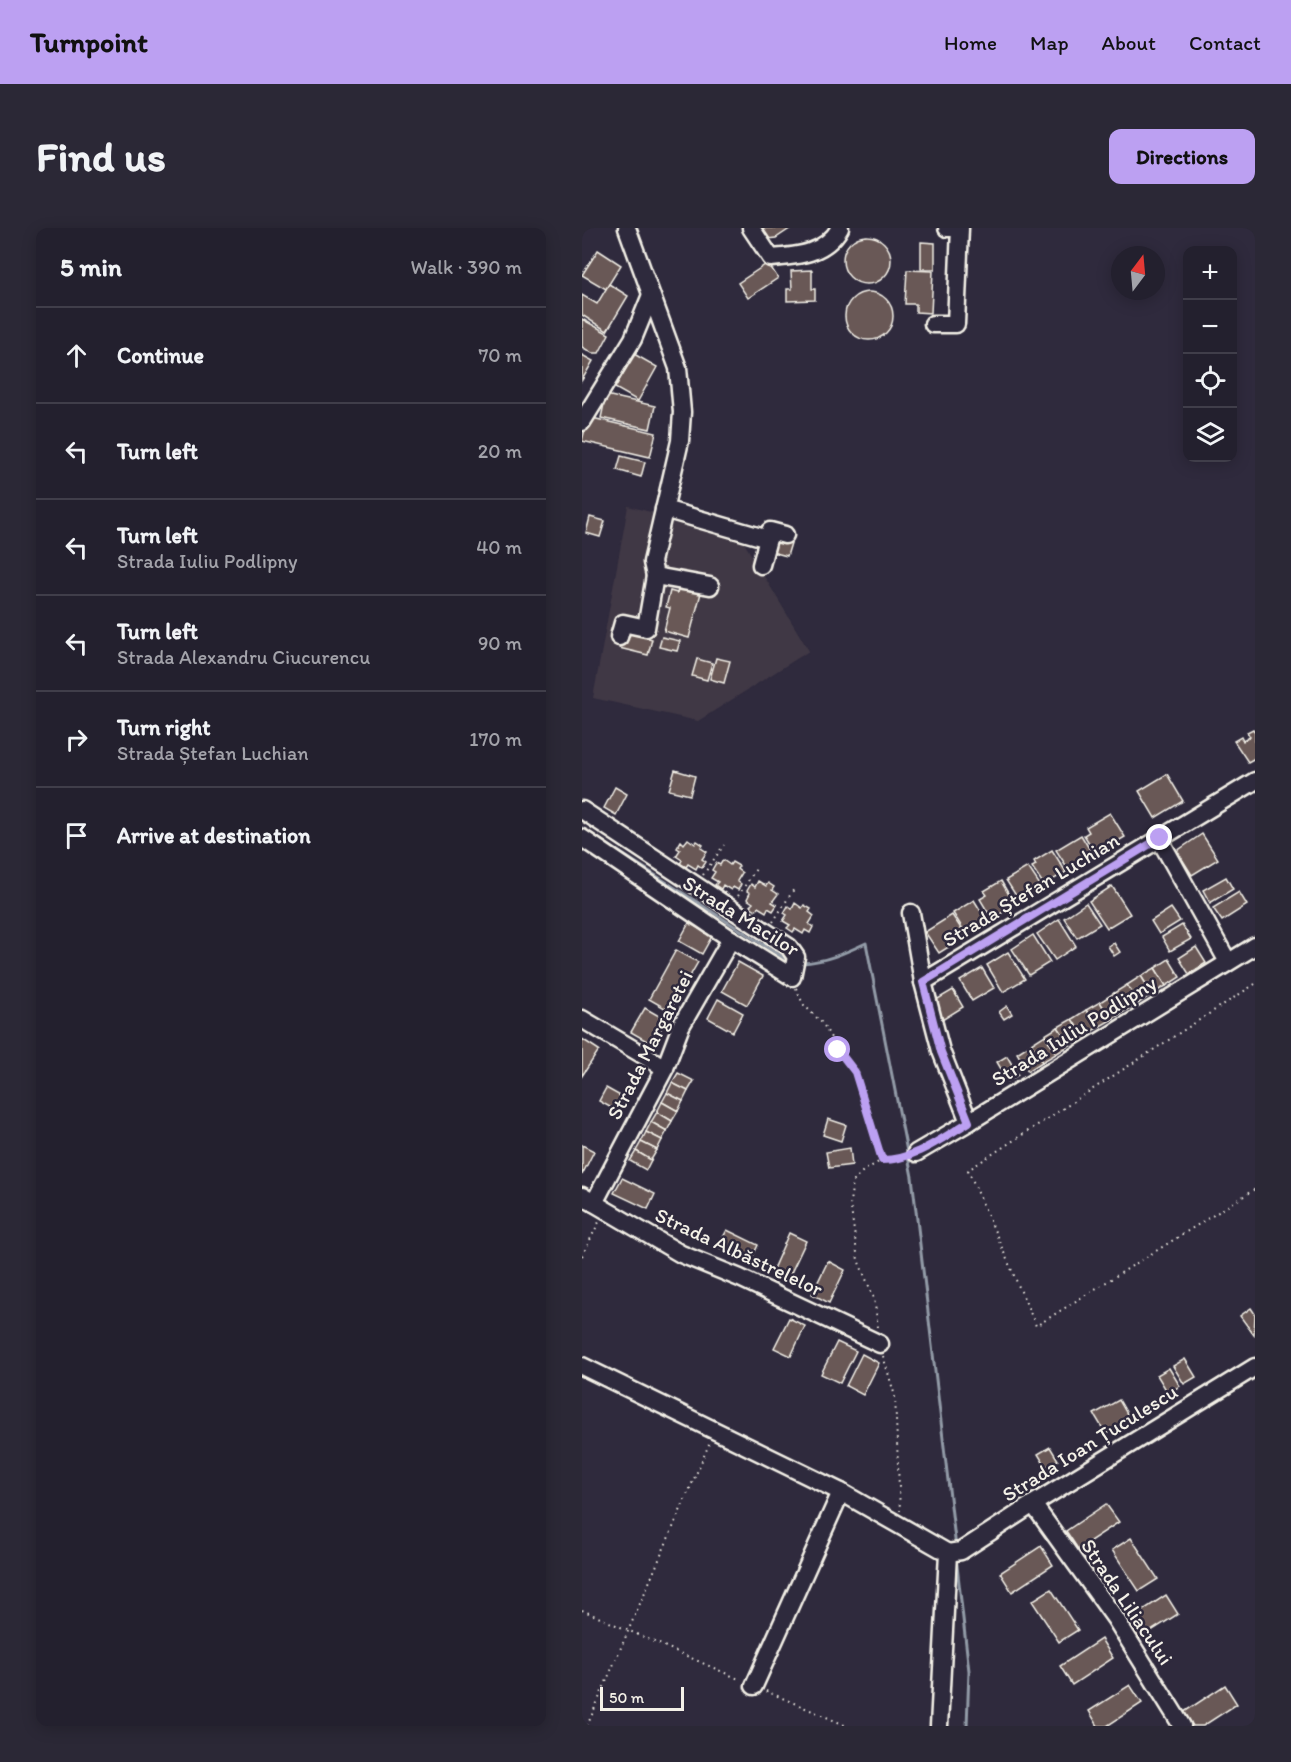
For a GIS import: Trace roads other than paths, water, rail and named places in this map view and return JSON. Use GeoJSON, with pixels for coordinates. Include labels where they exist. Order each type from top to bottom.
{"type":"FeatureCollection","features":[{"type":"Feature","properties":{"kind":"street"},"geometry":{"type":"LineString","coordinates":[[620,637],[623,623],[646,628],[655,576],[652,562],[680,441],[682,412],[678,368],[627,228]]}},
{"type":"Feature","properties":{"kind":"street"},"geometry":{"type":"LineString","coordinates":[[751,228],[771,258],[798,256],[819,248],[833,240],[840,228]]}},
{"type":"Feature","properties":{"kind":"street"},"geometry":{"type":"LineString","coordinates":[[933,324],[956,324],[960,228],[946,228]]}},
{"type":"Feature","properties":{"kind":"street"},"geometry":{"type":"LineString","coordinates":[[582,422],[633,339],[651,295]]}},
{"type":"Feature","properties":{"kind":"street"},"geometry":{"type":"LineString","coordinates":[[663,512],[777,537],[761,565]]}},
{"type":"Feature","properties":{"kind":"street"},"geometry":{"type":"LineString","coordinates":[[655,576],[710,586]]}},
{"type":"Feature","properties":{"kind":"street","name":"Strada Ștefan Luchian"},"geometry":{"type":"LineString","coordinates":[[923,982],[1255,781]]}},
{"type":"Feature","properties":{"kind":"street","name":"Strada Macilor"},"geometry":{"type":"LineString","coordinates":[[582,810],[793,950],[796,957],[792,977],[731,939],[582,838]]}},
{"type":"Feature","properties":{"kind":"street"},"geometry":{"type":"LineString","coordinates":[[1160,838],[1228,962]]}},
{"type":"Feature","properties":{"kind":"street"},"geometry":{"type":"LineString","coordinates":[[911,913],[923,982],[941,1052],[969,1122]]}},
{"type":"Feature","properties":{"kind":"street","name":"Strada Margaretei"},"geometry":{"type":"LineString","coordinates":[[593,1202],[665,1068],[681,1026],[731,939]]}},
{"type":"Feature","properties":{"kind":"street","name":"Strada Iuliu Podlipny"},"geometry":{"type":"LineString","coordinates":[[916,1153],[1255,946]]}},
{"type":"Feature","properties":{"kind":"street"},"geometry":{"type":"LineString","coordinates":[[582,1019],[665,1068]]}},
{"type":"Feature","properties":{"kind":"street","name":"Strada Albăstrelelor"},"geometry":{"type":"LineString","coordinates":[[593,1202],[681,1254],[740,1278],[880,1344]]}},
{"type":"Feature","properties":{"kind":"street"},"geometry":{"type":"LineString","coordinates":[[582,1366],[841,1492],[948,1554],[939,1726]]}},
{"type":"Feature","properties":{"kind":"street","name":"Strada Ioan Țuculescu"},"geometry":{"type":"LineString","coordinates":[[948,1554],[961,1551],[1255,1367]]}},
{"type":"Feature","properties":{"kind":"street"},"geometry":{"type":"LineString","coordinates":[[754,1686],[841,1492]]}},
{"type":"Feature","properties":{"kind":"street","name":"Strada Liliacului"},"geometry":{"type":"LineString","coordinates":[[1033,1504],[1115,1618],[1182,1726]]}},
{"type":"Feature","properties":{"kind":"waterway"},"geometry":{"type":"LineString","coordinates":[[582,828],[787,960]]}},
{"type":"Feature","properties":{"kind":"waterway"},"geometry":{"type":"LineString","coordinates":[[802,963],[827,959],[866,943],[912,1177],[956,1548]]}},
{"type":"Feature","properties":{"kind":"waterway"},"geometry":{"type":"LineString","coordinates":[[956,1557],[969,1671],[967,1726]]}}]}
